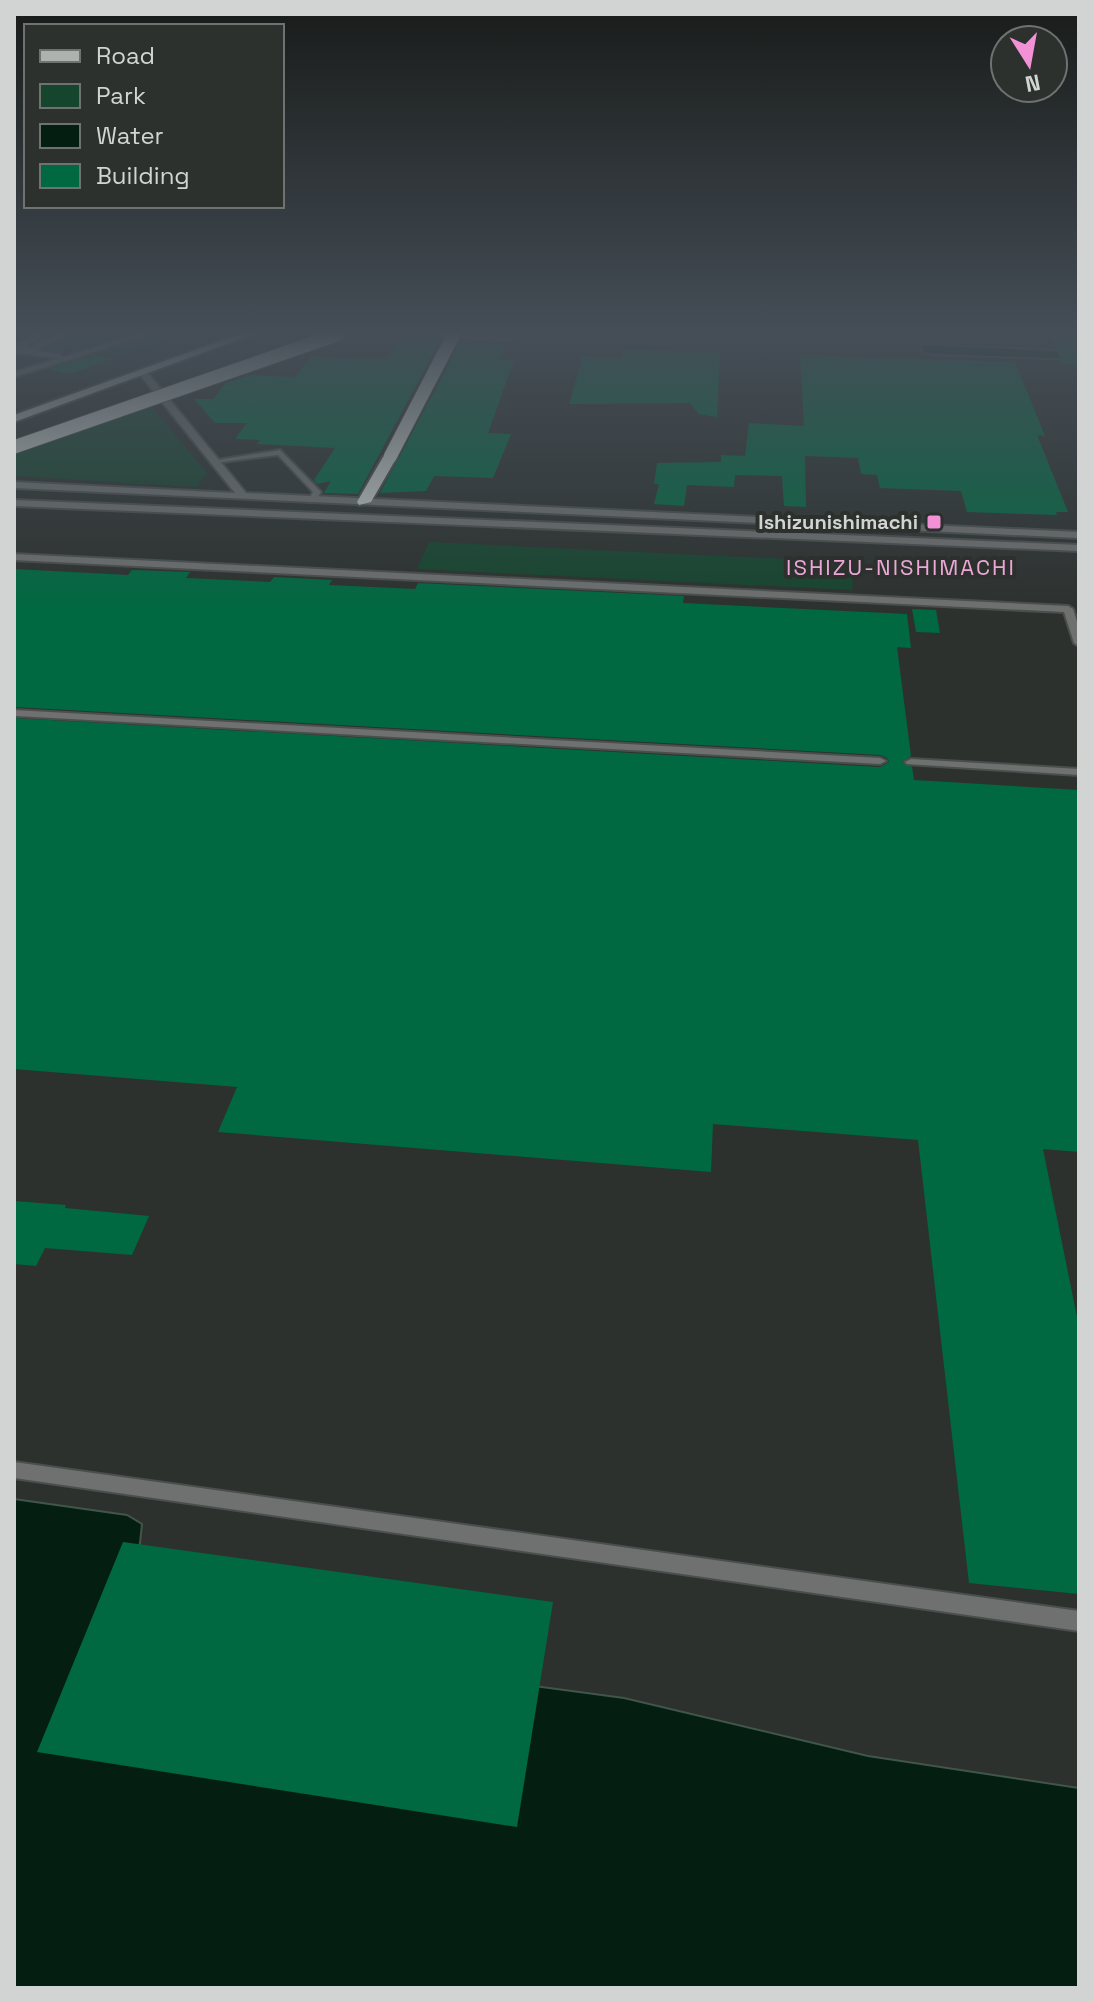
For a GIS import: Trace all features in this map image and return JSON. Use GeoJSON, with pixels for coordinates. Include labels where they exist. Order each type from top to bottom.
{"type":"FeatureCollection","features":[{"type":"Feature","properties":{"kind":"highway"},"geometry":{"type":"LineString","coordinates":[[14,438],[45,427]]}},
{"type":"Feature","properties":{"kind":"highway"},"geometry":{"type":"LineString","coordinates":[[14,447],[70,427]]}},
{"type":"Feature","properties":{"kind":"highway"},"geometry":{"type":"LineString","coordinates":[[360,509],[405,427]]}},
{"type":"Feature","properties":{"kind":"street"},"geometry":{"type":"LineString","coordinates":[[188,427],[244,497]]}},
{"type":"Feature","properties":{"kind":"street"},"geometry":{"type":"LineString","coordinates":[[14,485],[312,500],[360,509],[1079,548]]}},
{"type":"Feature","properties":{"kind":"street"},"geometry":{"type":"LineString","coordinates":[[14,503],[212,510]]}},
{"type":"Feature","properties":{"kind":"street"},"geometry":{"type":"LineString","coordinates":[[14,514],[360,509],[1079,535]]}},
{"type":"Feature","properties":{"kind":"lane"},"geometry":{"type":"LineString","coordinates":[[215,461],[280,452],[317,492],[312,500]]}},
{"type":"Feature","properties":{"kind":"lane"},"geometry":{"type":"LineString","coordinates":[[14,557],[1068,609],[1079,643]]}},
{"type":"Feature","properties":{"kind":"lane"},"geometry":{"type":"LineString","coordinates":[[16,713],[880,761]]}},
{"type":"Feature","properties":{"kind":"lane"},"geometry":{"type":"LineString","coordinates":[[911,762],[1079,772]]}},
{"type":"Feature","properties":{"kind":"lane"},"geometry":{"type":"LineString","coordinates":[[14,1470],[1079,1621]]}},
{"type":"Feature","properties":{"kind":"green space"},"geometry":{"type":"Polygon","coordinates":[[[60,427],[169,427],[207,473],[197,487],[14,476],[14,443],[60,427]]]}},
{"type":"Feature","properties":{"kind":"green space"},"geometry":{"type":"Polygon","coordinates":[[[429,542],[851,562],[853,590],[417,569],[429,542]]]}},
{"type":"Feature","properties":{"kind":"water"},"geometry":{"type":"Polygon","coordinates":[[[14,1499],[127,1515],[142,1524],[140,1543],[107,1629],[624,1698],[868,1756],[1079,1788],[1079,1988],[14,1988],[14,1499]]]}},
{"type":"Feature","properties":{"kind":"building"},"geometry":{"type":"Polygon","coordinates":[[[244,427],[394,427],[358,494],[324,493],[331,481],[317,484],[314,480],[335,448],[257,444],[260,440],[235,439],[244,427]]]}},
{"type":"Feature","properties":{"kind":"building"},"geometry":{"type":"Polygon","coordinates":[[[415,427],[490,427],[488,433],[511,434],[493,478],[434,476],[426,491],[380,493],[415,427]]]}},
{"type":"Feature","properties":{"kind":"building"},"geometry":{"type":"Polygon","coordinates":[[[748,427],[1042,427],[1045,436],[1037,435],[1068,512],[1056,512],[1057,515],[967,512],[961,491],[880,488],[877,475],[861,474],[858,458],[805,456],[806,507],[784,506],[782,476],[735,475],[734,487],[687,485],[684,506],[654,504],[659,484],[654,484],[657,463],[721,462],[721,455],[745,456],[748,427]]]}},
{"type":"Feature","properties":{"kind":"building"},"geometry":{"type":"Polygon","coordinates":[[[14,569],[128,575],[132,570],[190,572],[186,578],[270,582],[274,577],[332,580],[329,585],[415,589],[418,583],[684,596],[683,603],[907,614],[911,648],[897,647],[911,756],[902,762],[912,767],[914,780],[1079,790],[1079,1152],[1043,1149],[1079,1327],[1079,1594],[969,1583],[918,1140],[713,1124],[711,1172],[218,1132],[237,1087],[14,1069],[14,718],[880,767],[889,762],[887,758],[880,755],[14,707],[14,569]]]}},
{"type":"Feature","properties":{"kind":"building"},"geometry":{"type":"Polygon","coordinates":[[[912,609],[936,610],[940,633],[916,632],[912,609]]]}},
{"type":"Feature","properties":{"kind":"building"},"geometry":{"type":"Polygon","coordinates":[[[14,1201],[149,1216],[132,1255],[45,1248],[36,1266],[14,1264],[14,1201]]]}},
{"type":"Feature","properties":{"kind":"building"},"geometry":{"type":"Polygon","coordinates":[[[123,1542],[553,1602],[517,1827],[37,1752],[123,1542]]]}},
{"type":"Feature","properties":{"kind":"place","name":"Ishizunishimachi"},"geometry":{"type":"Point","coordinates":[934,522]}},
{"type":"Feature","properties":{"kind":"district","name":"ISHIZU-NISHIMACHI"},"geometry":{"type":"Point","coordinates":[901,567]}}]}
